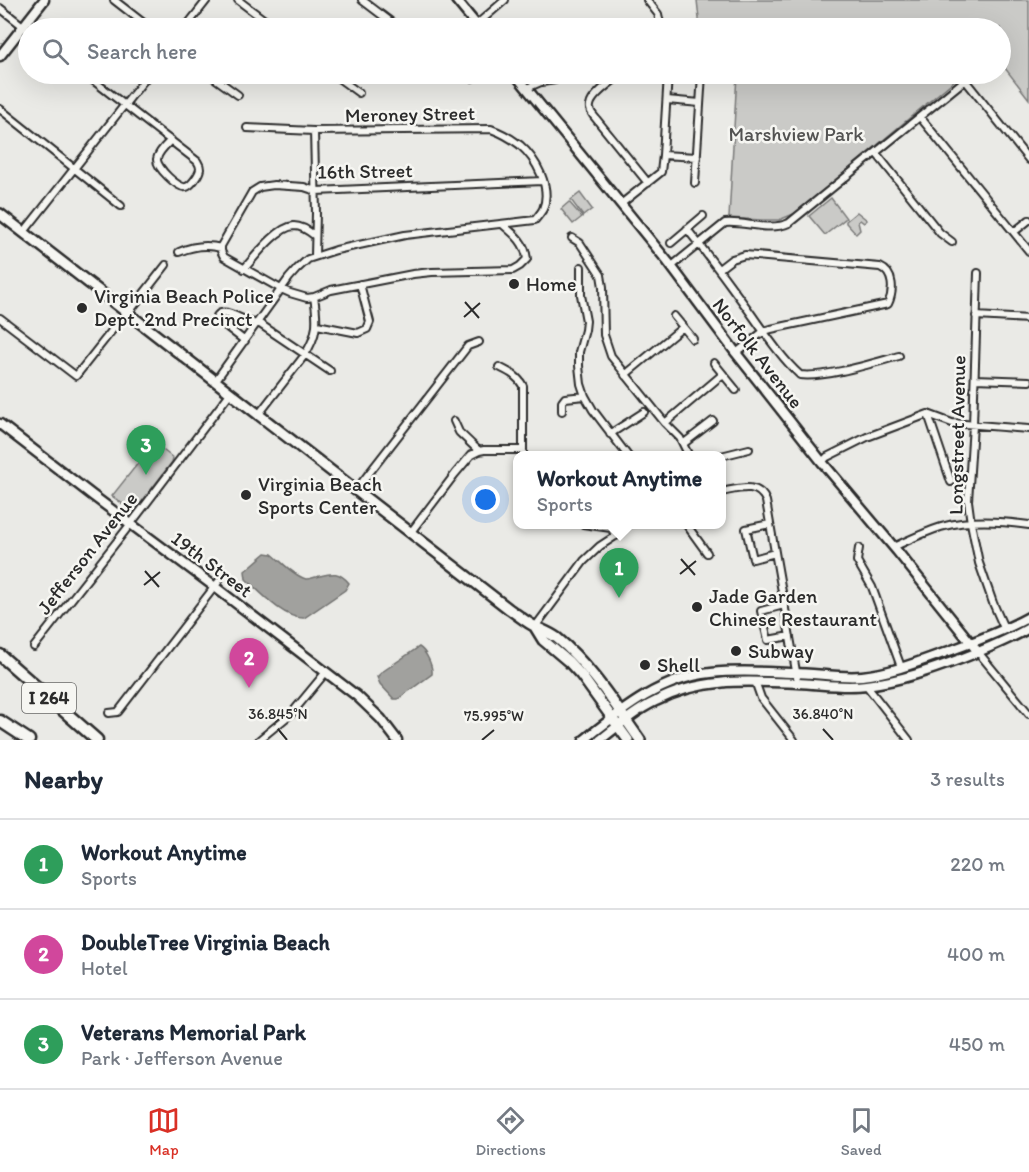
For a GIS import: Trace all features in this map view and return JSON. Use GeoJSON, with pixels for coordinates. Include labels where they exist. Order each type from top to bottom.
{"type":"FeatureCollection","features":[{"type":"Feature","properties":{"kind":"highway","name":"I 264"},"geometry":{"type":"LineString","coordinates":[[0,655],[97,740]]}},
{"type":"Feature","properties":{"kind":"highway","name":"I 264"},"geometry":{"type":"LineString","coordinates":[[0,721],[29,740]]}},
{"type":"Feature","properties":{"kind":"main road"},"geometry":{"type":"LineString","coordinates":[[32,18],[44,0]]}},
{"type":"Feature","properties":{"kind":"main road"},"geometry":{"type":"LineString","coordinates":[[456,0],[470,18]]}},
{"type":"Feature","properties":{"kind":"main road"},"geometry":{"type":"LineString","coordinates":[[0,56],[18,37]]}},
{"type":"Feature","properties":{"kind":"main road","name":"Norfolk Avenue"},"geometry":{"type":"LineString","coordinates":[[524,84],[672,266],[736,353],[822,462],[978,652]]}},
{"type":"Feature","properties":{"kind":"main road"},"geometry":{"type":"LineString","coordinates":[[0,214],[478,585],[535,627],[548,632],[576,656],[594,677],[619,719],[628,740]]}},
{"type":"Feature","properties":{"kind":"main road","name":"19th Street"},"geometry":{"type":"LineString","coordinates":[[0,424],[131,524],[217,584],[357,696],[397,740]]}},
{"type":"Feature","properties":{"kind":"main road"},"geometry":{"type":"LineString","coordinates":[[600,740],[641,698],[659,688],[684,679],[710,673],[753,671],[847,677],[879,674],[970,643],[1029,617]]}},
{"type":"Feature","properties":{"kind":"main road"},"geometry":{"type":"LineString","coordinates":[[584,740],[619,719],[668,695],[696,686],[755,681],[850,686],[892,681],[936,669],[1004,642],[1029,628]]}},
{"type":"Feature","properties":{"kind":"main road"},"geometry":{"type":"LineString","coordinates":[[619,719],[640,740]]}},
{"type":"Feature","properties":{"kind":"street"},"geometry":{"type":"LineString","coordinates":[[114,0],[137,18]]}},
{"type":"Feature","properties":{"kind":"street"},"geometry":{"type":"LineString","coordinates":[[193,18],[207,0]]}},
{"type":"Feature","properties":{"kind":"street"},"geometry":{"type":"LineString","coordinates":[[238,0],[262,18]]}},
{"type":"Feature","properties":{"kind":"street"},"geometry":{"type":"LineString","coordinates":[[362,0],[386,18]]}},
{"type":"Feature","properties":{"kind":"street"},"geometry":{"type":"LineString","coordinates":[[486,18],[505,0]]}},
{"type":"Feature","properties":{"kind":"street"},"geometry":{"type":"LineString","coordinates":[[647,0],[658,18]]}},
{"type":"Feature","properties":{"kind":"street"},"geometry":{"type":"LineString","coordinates":[[0,8],[18,22]]}},
{"type":"Feature","properties":{"kind":"street"},"geometry":{"type":"LineString","coordinates":[[98,84],[171,140],[199,164],[200,171],[189,186],[183,188],[158,166],[159,155],[171,140]]}},
{"type":"Feature","properties":{"kind":"street"},"geometry":{"type":"LineString","coordinates":[[24,232],[141,84]]}},
{"type":"Feature","properties":{"kind":"street"},"geometry":{"type":"LineString","coordinates":[[223,84],[238,95]]}},
{"type":"Feature","properties":{"kind":"street"},"geometry":{"type":"LineString","coordinates":[[346,84],[358,93]]}},
{"type":"Feature","properties":{"kind":"street"},"geometry":{"type":"LineString","coordinates":[[527,88],[536,84]]}},
{"type":"Feature","properties":{"kind":"street"},"geometry":{"type":"LineString","coordinates":[[610,84],[596,95],[590,105],[590,110],[648,183]]}},
{"type":"Feature","properties":{"kind":"street"},"geometry":{"type":"LineString","coordinates":[[621,204],[661,172],[668,84]]}},
{"type":"Feature","properties":{"kind":"street"},"geometry":{"type":"LineString","coordinates":[[695,183],[701,84]]}},
{"type":"Feature","properties":{"kind":"street"},"geometry":{"type":"LineString","coordinates":[[672,266],[719,227],[728,223],[774,226],[789,223],[960,84]]}},
{"type":"Feature","properties":{"kind":"street"},"geometry":{"type":"LineString","coordinates":[[968,84],[1029,160]]}},
{"type":"Feature","properties":{"kind":"street"},"geometry":{"type":"LineString","coordinates":[[667,100],[700,103]]}},
{"type":"Feature","properties":{"kind":"street"},"geometry":{"type":"LineString","coordinates":[[0,109],[121,206]]}},
{"type":"Feature","properties":{"kind":"street"},"geometry":{"type":"LineString","coordinates":[[920,117],[1029,251]]}},
{"type":"Feature","properties":{"kind":"street","name":"Meroney Street"},"geometry":{"type":"LineString","coordinates":[[247,128],[314,131],[491,129],[508,136],[522,147],[535,164],[543,181]]}},
{"type":"Feature","properties":{"kind":"street"},"geometry":{"type":"LineString","coordinates":[[314,131],[315,256]]}},
{"type":"Feature","properties":{"kind":"street"},"geometry":{"type":"LineString","coordinates":[[876,153],[940,233],[952,242]]}},
{"type":"Feature","properties":{"kind":"street"},"geometry":{"type":"LineString","coordinates":[[663,155],[697,157]]}},
{"type":"Feature","properties":{"kind":"street"},"geometry":{"type":"LineString","coordinates":[[216,380],[281,289],[297,269],[308,260],[315,256],[378,240],[535,220],[545,201],[543,181]]}},
{"type":"Feature","properties":{"kind":"street","name":"16th Street"},"geometry":{"type":"LineString","coordinates":[[221,248],[252,192],[260,186],[304,187],[316,191],[543,181]]}},
{"type":"Feature","properties":{"kind":"street"},"geometry":{"type":"LineString","coordinates":[[670,243],[703,216]]}},
{"type":"Feature","properties":{"kind":"street"},"geometry":{"type":"LineString","coordinates":[[1014,232],[1029,220]]}},
{"type":"Feature","properties":{"kind":"street"},"geometry":{"type":"LineString","coordinates":[[179,252],[201,246],[221,248],[224,257],[244,269],[281,289],[307,298],[331,290],[413,274],[513,270],[527,259],[526,251],[518,237],[502,224]]}},
{"type":"Feature","properties":{"kind":"street"},"geometry":{"type":"LineString","coordinates":[[244,269],[264,247],[287,228],[302,227],[315,236]]}},
{"type":"Feature","properties":{"kind":"street"},"geometry":{"type":"LineString","coordinates":[[687,229],[800,375],[816,375],[899,356]]}},
{"type":"Feature","properties":{"kind":"street"},"geometry":{"type":"LineString","coordinates":[[572,237],[580,243],[601,275],[604,336],[611,356],[665,423],[680,438],[686,451]]}},
{"type":"Feature","properties":{"kind":"street"},"geometry":{"type":"LineString","coordinates":[[719,269],[732,259],[745,255],[880,267],[888,271],[892,280],[891,301],[885,306],[764,331],[736,353]]}},
{"type":"Feature","properties":{"kind":"street"},"geometry":{"type":"LineString","coordinates":[[0,318],[76,376],[166,265]]}},
{"type":"Feature","properties":{"kind":"street"},"geometry":{"type":"LineString","coordinates":[[581,267],[581,295],[586,321],[579,352],[579,366],[585,396],[624,451]]}},
{"type":"Feature","properties":{"kind":"street","name":"Longstreet Avenue"},"geometry":{"type":"LineString","coordinates":[[978,273],[968,501],[970,523],[985,583],[1004,628]]}},
{"type":"Feature","properties":{"kind":"street"},"geometry":{"type":"LineString","coordinates":[[317,325],[358,333],[364,332],[370,322],[360,284]]}},
{"type":"Feature","properties":{"kind":"street"},"geometry":{"type":"LineString","coordinates":[[259,414],[306,354],[314,338],[317,319],[314,297]]}},
{"type":"Feature","properties":{"kind":"street"},"geometry":{"type":"LineString","coordinates":[[245,341],[218,320],[217,316],[221,313],[237,316],[253,325],[260,324],[330,371]]}},
{"type":"Feature","properties":{"kind":"street"},"geometry":{"type":"LineString","coordinates":[[674,316],[693,339]]}},
{"type":"Feature","properties":{"kind":"street"},"geometry":{"type":"LineString","coordinates":[[976,316],[1029,319]]}},
{"type":"Feature","properties":{"kind":"street"},"geometry":{"type":"LineString","coordinates":[[626,375],[683,327]]}},
{"type":"Feature","properties":{"kind":"street"},"geometry":{"type":"LineString","coordinates":[[356,490],[468,346],[479,342]]}},
{"type":"Feature","properties":{"kind":"street"},"geometry":{"type":"LineString","coordinates":[[714,363],[736,390]]}},
{"type":"Feature","properties":{"kind":"street"},"geometry":{"type":"LineString","coordinates":[[499,367],[515,375],[523,386],[523,451]]}},
{"type":"Feature","properties":{"kind":"street"},"geometry":{"type":"LineString","coordinates":[[665,423],[723,374]]}},
{"type":"Feature","properties":{"kind":"street"},"geometry":{"type":"LineString","coordinates":[[975,379],[1029,381]]}},
{"type":"Feature","properties":{"kind":"street","name":"Jefferson Avenue"},"geometry":{"type":"LineString","coordinates":[[34,647],[231,392]]}},
{"type":"Feature","properties":{"kind":"street"},"geometry":{"type":"LineString","coordinates":[[562,411],[563,400],[585,396]]}},
{"type":"Feature","properties":{"kind":"street"},"geometry":{"type":"LineString","coordinates":[[610,434],[644,412]]}},
{"type":"Feature","properties":{"kind":"street"},"geometry":{"type":"LineString","coordinates":[[822,462],[827,457],[867,437],[928,414],[952,423],[1029,429]]}},
{"type":"Feature","properties":{"kind":"street"},"geometry":{"type":"LineString","coordinates":[[928,414],[951,482]]}},
{"type":"Feature","properties":{"kind":"street"},"geometry":{"type":"LineString","coordinates":[[683,444],[713,421]]}},
{"type":"Feature","properties":{"kind":"street"},"geometry":{"type":"LineString","coordinates":[[454,422],[459,432],[479,451]]}},
{"type":"Feature","properties":{"kind":"street"},"geometry":{"type":"LineString","coordinates":[[726,455],[749,449]]}},
{"type":"Feature","properties":{"kind":"street"},"geometry":{"type":"LineString","coordinates":[[411,532],[471,455],[479,451],[513,453]]}},
{"type":"Feature","properties":{"kind":"street"},"geometry":{"type":"LineString","coordinates":[[726,491],[747,488],[763,493],[798,683]]}},
{"type":"Feature","properties":{"kind":"street"},"geometry":{"type":"LineString","coordinates":[[893,547],[941,527],[1000,522],[1029,525]]}},
{"type":"Feature","properties":{"kind":"street"},"geometry":{"type":"LineString","coordinates":[[770,524],[746,529],[753,559],[775,554]]}},
{"type":"Feature","properties":{"kind":"street"},"geometry":{"type":"LineString","coordinates":[[611,529],[616,536]]}},
{"type":"Feature","properties":{"kind":"street"},"geometry":{"type":"LineString","coordinates":[[535,627],[584,561],[623,529]]}},
{"type":"Feature","properties":{"kind":"street"},"geometry":{"type":"LineString","coordinates":[[689,529],[707,553]]}},
{"type":"Feature","properties":{"kind":"street"},"geometry":{"type":"LineString","coordinates":[[859,548],[857,561],[872,587],[901,667]]}},
{"type":"Feature","properties":{"kind":"street"},"geometry":{"type":"LineString","coordinates":[[109,713],[118,712],[217,584]]}},
{"type":"Feature","properties":{"kind":"street"},"geometry":{"type":"LineString","coordinates":[[784,605],[760,610],[768,640],[790,636]]}},
{"type":"Feature","properties":{"kind":"street"},"geometry":{"type":"LineString","coordinates":[[978,652],[1029,714]]}},
{"type":"Feature","properties":{"kind":"street"},"geometry":{"type":"LineString","coordinates":[[259,740],[292,713],[326,672]]}},
{"type":"Feature","properties":{"kind":"street"},"geometry":{"type":"LineString","coordinates":[[710,673],[711,683]]}},
{"type":"Feature","properties":{"kind":"street"},"geometry":{"type":"LineString","coordinates":[[755,681],[761,698],[794,740]]}},
{"type":"Feature","properties":{"kind":"street"},"geometry":{"type":"LineString","coordinates":[[866,685],[909,740]]}},
{"type":"Feature","properties":{"kind":"green space"},"geometry":{"type":"Polygon","coordinates":[[[697,0],[1029,0],[1029,99],[1011,76],[1011,18],[699,18],[697,0]]]}},
{"type":"Feature","properties":{"kind":"green space","name":"Marshview Park"},"geometry":{"type":"Polygon","coordinates":[[[736,84],[950,84],[796,213],[779,220],[729,218],[736,84]]]}},
{"type":"Feature","properties":{"kind":"green space"},"geometry":{"type":"Polygon","coordinates":[[[580,193],[592,209],[583,216],[571,200],[580,193]]]}},
{"type":"Feature","properties":{"kind":"green space"},"geometry":{"type":"Polygon","coordinates":[[[831,198],[846,218],[825,235],[809,216],[831,198]]]}},
{"type":"Feature","properties":{"kind":"green space"},"geometry":{"type":"Polygon","coordinates":[[[569,202],[582,217],[573,224],[561,209],[569,202]]]}},
{"type":"Feature","properties":{"kind":"green space"},"geometry":{"type":"Polygon","coordinates":[[[857,212],[867,220],[864,223],[860,220],[858,222],[860,230],[856,234],[846,221],[857,212]]]}},
{"type":"Feature","properties":{"kind":"green space"},"geometry":{"type":"Polygon","coordinates":[[[154,443],[173,458],[172,462],[134,512],[112,496],[154,443]]]}},
{"type":"Feature","properties":{"kind":"shaded area"},"geometry":{"type":"Polygon","coordinates":[[[266,553],[272,554],[293,572],[306,579],[326,574],[338,574],[349,583],[345,590],[304,618],[296,617],[273,604],[246,579],[245,571],[266,553]]]}},
{"type":"Feature","properties":{"kind":"shaded area"},"geometry":{"type":"Polygon","coordinates":[[[419,647],[428,659],[432,674],[398,699],[394,699],[380,684],[377,677],[419,647]]]}},
{"type":"Feature","properties":{"kind":"place","name":"Home"},"geometry":{"type":"Point","coordinates":[514,284]}},
{"type":"Feature","properties":{"kind":"place","name":"Virginia Beach Police Dept. 2nd Precinct"},"geometry":{"type":"Point","coordinates":[82,308]}},
{"type":"Feature","properties":{"kind":"place","name":"Veterans Memorial Park"},"geometry":{"type":"Point","coordinates":[146,475]}},
{"type":"Feature","properties":{"kind":"place","name":"Virginia Beach Sports Center"},"geometry":{"type":"Point","coordinates":[246,495]}},
{"type":"Feature","properties":{"kind":"place","name":"Workout Anytime"},"geometry":{"type":"Point","coordinates":[619,598]}},
{"type":"Feature","properties":{"kind":"place","name":"Jade Garden Chinese Restaurant"},"geometry":{"type":"Point","coordinates":[697,607]}},
{"type":"Feature","properties":{"kind":"place","name":"Subway"},"geometry":{"type":"Point","coordinates":[736,651]}},
{"type":"Feature","properties":{"kind":"place","name":"Shell"},"geometry":{"type":"Point","coordinates":[645,665]}},
{"type":"Feature","properties":{"kind":"place","name":"DoubleTree Virginia Beach"},"geometry":{"type":"Point","coordinates":[249,688]}}]}
